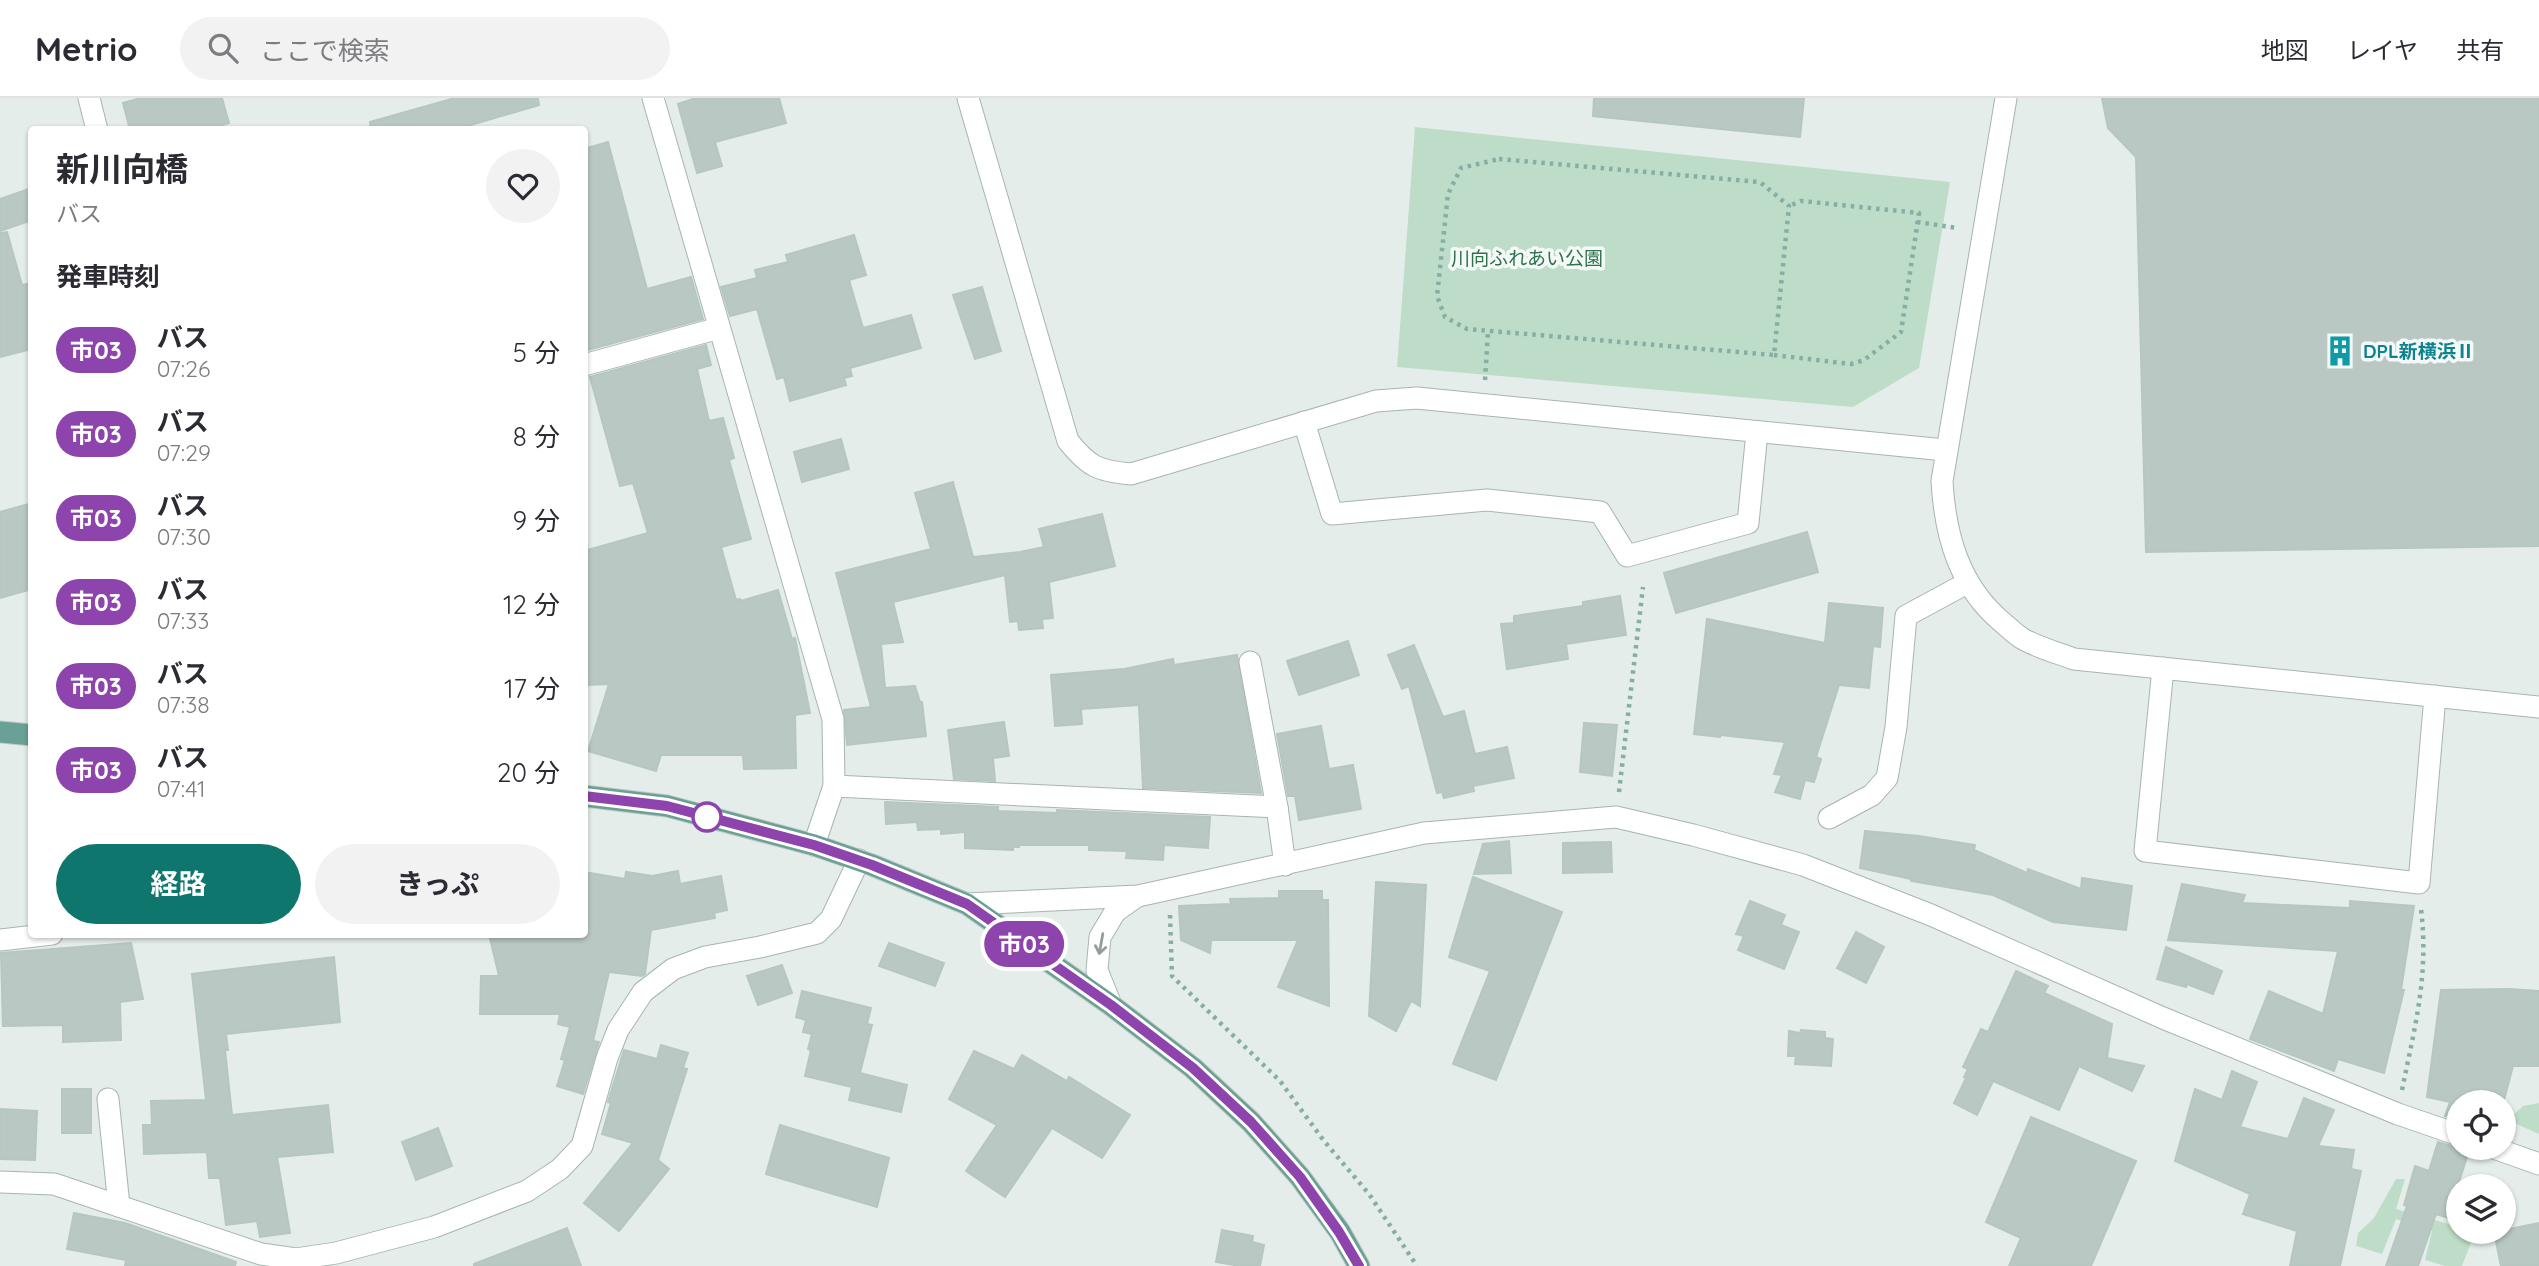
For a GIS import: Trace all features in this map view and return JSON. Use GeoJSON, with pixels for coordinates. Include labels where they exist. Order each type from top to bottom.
{"type":"FeatureCollection","features":[{"type":"Feature","properties":{"kind":"main road"},"geometry":{"type":"LineString","coordinates":[[0,732],[28,735]]}},
{"type":"Feature","properties":{"kind":"main road"},"geometry":{"type":"LineString","coordinates":[[588,796],[667,806],[814,845],[859,860],[967,904],[1111,1005],[1193,1068],[1251,1122],[1300,1177],[1339,1232],[1359,1266]]}},
{"type":"Feature","properties":{"kind":"street"},"geometry":{"type":"LineString","coordinates":[[89,98],[96,126]]}},
{"type":"Feature","properties":{"kind":"street"},"geometry":{"type":"LineString","coordinates":[[653,98],[833,719],[834,786],[814,845]]}},
{"type":"Feature","properties":{"kind":"street"},"geometry":{"type":"LineString","coordinates":[[968,98],[1068,441],[1082,458],[1103,471],[1130,474],[1376,401],[1417,398],[1945,450]]}},
{"type":"Feature","properties":{"kind":"street"},"geometry":{"type":"LineString","coordinates":[[2006,98],[1945,450],[1942,481],[1944,515],[1956,558],[1967,583],[1985,608],[2023,639],[2074,659],[2539,706]]}},
{"type":"Feature","properties":{"kind":"street"},"geometry":{"type":"LineString","coordinates":[[588,364],[719,328]]}},
{"type":"Feature","properties":{"kind":"street"},"geometry":{"type":"LineString","coordinates":[[1304,422],[1332,514],[1487,500],[1600,512],[1627,556],[1748,523],[1757,432]]}},
{"type":"Feature","properties":{"kind":"street"},"geometry":{"type":"LineString","coordinates":[[1829,818],[1872,795],[1887,778],[1896,727],[1906,616],[1967,583]]}},
{"type":"Feature","properties":{"kind":"street"},"geometry":{"type":"LineString","coordinates":[[1250,662],[1285,865]]}},
{"type":"Feature","properties":{"kind":"street"},"geometry":{"type":"LineString","coordinates":[[2163,667],[2145,851],[2419,883],[2435,696]]}},
{"type":"Feature","properties":{"kind":"street"},"geometry":{"type":"LineString","coordinates":[[834,786],[1277,807]]}},
{"type":"Feature","properties":{"kind":"street"},"geometry":{"type":"LineString","coordinates":[[967,904],[1138,896],[1424,833],[1616,817],[1803,865],[1931,915],[2163,1018],[2398,1114],[2446,1131]]}},
{"type":"Feature","properties":{"kind":"street"},"geometry":{"type":"LineString","coordinates":[[0,1182],[54,1184],[261,1254],[296,1259],[336,1253],[434,1227],[527,1191],[560,1169],[582,1146],[607,1058],[618,1030],[643,992],[673,969],[705,957],[817,933],[831,919],[859,860]]}},
{"type":"Feature","properties":{"kind":"street"},"geometry":{"type":"LineString","coordinates":[[1111,1005],[1097,970],[1100,937],[1115,912],[1138,896]]}},
{"type":"Feature","properties":{"kind":"street"},"geometry":{"type":"LineString","coordinates":[[0,940],[28,937]]}},
{"type":"Feature","properties":{"kind":"street"},"geometry":{"type":"LineString","coordinates":[[108,1099],[119,1206]]}},
{"type":"Feature","properties":{"kind":"street"},"geometry":{"type":"LineString","coordinates":[[2516,1156],[2539,1164]]}},
{"type":"Feature","properties":{"kind":"path"},"geometry":{"type":"LineString","coordinates":[[1499,159],[1760,182],[1789,206],[1801,201],[1919,213],[1900,332],[1864,360],[1851,364],[1467,329],[1445,317],[1437,296],[1448,194],[1461,168],[1499,159]]}},
{"type":"Feature","properties":{"kind":"path"},"geometry":{"type":"LineString","coordinates":[[1774,355],[1789,206]]}},
{"type":"Feature","properties":{"kind":"path"},"geometry":{"type":"LineString","coordinates":[[1917,222],[1983,232]]}},
{"type":"Feature","properties":{"kind":"path"},"geometry":{"type":"LineString","coordinates":[[1481,405],[1488,331]]}},
{"type":"Feature","properties":{"kind":"path"},"geometry":{"type":"LineString","coordinates":[[1616,817],[1643,587]]}},
{"type":"Feature","properties":{"kind":"path"},"geometry":{"type":"LineString","coordinates":[[2398,1114],[2422,990],[2425,944],[2419,883]]}},
{"type":"Feature","properties":{"kind":"path"},"geometry":{"type":"LineString","coordinates":[[1170,890],[1172,976],[1280,1081],[1324,1141],[1369,1194],[1417,1266]]}},
{"type":"Feature","properties":{"kind":"green space","name":"川向ふれあい公園"},"geometry":{"type":"Polygon","coordinates":[[[1415,127],[1950,182],[1919,368],[1853,407],[1397,367],[1415,127]]]}},
{"type":"Feature","properties":{"kind":"green space"},"geometry":{"type":"Polygon","coordinates":[[[2539,1103],[2539,1134],[2516,1124],[2516,1113],[2523,1106],[2539,1103]]]}},
{"type":"Feature","properties":{"kind":"green space"},"geometry":{"type":"Polygon","coordinates":[[[2396,1179],[2405,1179],[2396,1209],[2446,1223],[2446,1244],[2470,1244],[2462,1266],[2445,1266],[2425,1260],[2432,1231],[2396,1219],[2382,1254],[2356,1246],[2358,1233],[2374,1218],[2396,1179]]]}},
{"type":"Feature","properties":{"kind":"building"},"geometry":{"type":"Polygon","coordinates":[[[141,98],[222,98],[229,123],[219,126],[129,126],[123,103],[141,98]]]}},
{"type":"Feature","properties":{"kind":"building"},"geometry":{"type":"Polygon","coordinates":[[[455,98],[538,98],[539,105],[468,126],[370,126],[370,122],[455,98]]]}},
{"type":"Feature","properties":{"kind":"building"},"geometry":{"type":"Polygon","coordinates":[[[696,98],[779,98],[786,123],[715,142],[722,166],[697,173],[678,104],[696,98]]]}},
{"type":"Feature","properties":{"kind":"building"},"geometry":{"type":"Polygon","coordinates":[[[1594,98],[1804,98],[1800,137],[1593,116],[1594,98]]]}},
{"type":"Feature","properties":{"kind":"building","name":"DPL新横浜Ⅱ"},"geometry":{"type":"Polygon","coordinates":[[[2102,98],[2539,98],[2539,546],[2146,552],[2136,157],[2108,128],[2102,98]]]}},
{"type":"Feature","properties":{"kind":"building"},"geometry":{"type":"Polygon","coordinates":[[[608,142],[647,289],[691,277],[703,319],[588,350],[588,148],[608,142]]]}},
{"type":"Feature","properties":{"kind":"building"},"geometry":{"type":"Polygon","coordinates":[[[28,189],[28,221],[0,231],[0,199],[28,189]]]}},
{"type":"Feature","properties":{"kind":"building"},"geometry":{"type":"Polygon","coordinates":[[[7,232],[22,285],[28,284],[28,350],[0,357],[0,233],[7,232]]]}},
{"type":"Feature","properties":{"kind":"building"},"geometry":{"type":"Polygon","coordinates":[[[854,235],[866,275],[849,280],[863,328],[911,315],[921,348],[850,368],[852,376],[844,378],[846,385],[790,401],[784,377],[777,379],[757,309],[730,316],[721,287],[757,278],[755,270],[788,262],[786,255],[854,235]]]}},
{"type":"Feature","properties":{"kind":"building"},"geometry":{"type":"Polygon","coordinates":[[[982,287],[1001,351],[975,359],[953,295],[982,287]]]}},
{"type":"Feature","properties":{"kind":"building"},"geometry":{"type":"Polygon","coordinates":[[[706,345],[711,365],[697,369],[709,421],[723,418],[734,458],[729,460],[751,539],[721,547],[736,600],[741,601],[778,590],[792,639],[795,638],[810,713],[795,715],[796,768],[744,769],[743,755],[661,755],[656,771],[588,751],[609,684],[588,685],[588,550],[648,533],[633,483],[620,486],[590,377],[706,345]]]}},
{"type":"Feature","properties":{"kind":"building"},"geometry":{"type":"Polygon","coordinates":[[[841,439],[849,469],[802,482],[794,452],[841,439]]]}},
{"type":"Feature","properties":{"kind":"building"},"geometry":{"type":"Polygon","coordinates":[[[953,482],[973,557],[1044,547],[1039,529],[1102,514],[1115,566],[1049,582],[1053,618],[1042,619],[1043,628],[1019,630],[1018,621],[1010,622],[1005,575],[893,602],[903,642],[881,644],[885,688],[915,686],[922,702],[926,736],[847,745],[844,710],[871,707],[836,573],[931,549],[915,493],[953,482]]]}},
{"type":"Feature","properties":{"kind":"building"},"geometry":{"type":"Polygon","coordinates":[[[28,504],[28,590],[0,598],[0,512],[28,504]]]}},
{"type":"Feature","properties":{"kind":"building"},"geometry":{"type":"Polygon","coordinates":[[[1807,532],[1818,572],[1676,613],[1664,573],[1807,532]]]}},
{"type":"Feature","properties":{"kind":"building"},"geometry":{"type":"Polygon","coordinates":[[[1620,596],[1626,635],[1566,644],[1568,659],[1507,669],[1501,624],[1514,623],[1514,616],[1583,606],[1583,602],[1620,596]]]}},
{"type":"Feature","properties":{"kind":"building"},"geometry":{"type":"Polygon","coordinates":[[[1829,603],[1883,608],[1880,647],[1873,646],[1869,688],[1839,685],[1816,757],[1821,759],[1814,782],[1805,780],[1800,799],[1775,792],[1782,775],[1774,774],[1785,742],[1694,734],[1707,619],[1825,643],[1829,603]]]}},
{"type":"Feature","properties":{"kind":"building"},"geometry":{"type":"Polygon","coordinates":[[[1348,641],[1359,675],[1299,695],[1287,661],[1348,641]]]}},
{"type":"Feature","properties":{"kind":"building"},"geometry":{"type":"Polygon","coordinates":[[[1414,645],[1443,717],[1464,711],[1475,754],[1507,747],[1514,778],[1473,786],[1474,791],[1444,798],[1442,792],[1437,793],[1409,686],[1402,689],[1388,655],[1414,645]]]}},
{"type":"Feature","properties":{"kind":"building"},"geometry":{"type":"Polygon","coordinates":[[[1237,655],[1261,793],[1143,788],[1139,705],[1081,709],[1082,724],[1055,726],[1051,675],[1124,669],[1173,659],[1174,665],[1237,655]]]}},
{"type":"Feature","properties":{"kind":"building"},"geometry":{"type":"Polygon","coordinates":[[[1004,722],[1009,756],[993,758],[995,781],[954,779],[948,730],[1004,722]]]}},
{"type":"Feature","properties":{"kind":"building"},"geometry":{"type":"Polygon","coordinates":[[[1584,723],[1617,725],[1612,776],[1580,772],[1584,723]]]}},
{"type":"Feature","properties":{"kind":"building"},"geometry":{"type":"Polygon","coordinates":[[[1321,726],[1329,769],[1353,765],[1361,809],[1299,820],[1295,796],[1288,796],[1277,734],[1321,726]]]}},
{"type":"Feature","properties":{"kind":"building"},"geometry":{"type":"Polygon","coordinates":[[[885,802],[998,807],[998,811],[1057,813],[1057,810],[1210,817],[1208,848],[1164,845],[1163,860],[1126,858],[1127,851],[1089,850],[1089,845],[1019,845],[1013,847],[1013,850],[965,848],[965,832],[941,834],[941,829],[918,830],[917,822],[886,824],[885,802]]]}},
{"type":"Feature","properties":{"kind":"building"},"geometry":{"type":"Polygon","coordinates":[[[1865,831],[1975,845],[1974,850],[2027,873],[2028,869],[2081,889],[2082,878],[2132,886],[2126,930],[2053,922],[1993,895],[1911,881],[1860,868],[1865,831]]]}},
{"type":"Feature","properties":{"kind":"building"},"geometry":{"type":"Polygon","coordinates":[[[1509,841],[1511,873],[1474,874],[1483,844],[1509,841]]]}},
{"type":"Feature","properties":{"kind":"building"},"geometry":{"type":"Polygon","coordinates":[[[1611,842],[1612,872],[1563,873],[1563,843],[1611,842]]]}},
{"type":"Feature","properties":{"kind":"building"},"geometry":{"type":"Polygon","coordinates":[[[678,871],[680,884],[721,876],[727,910],[714,913],[715,918],[651,930],[645,974],[642,976],[609,972],[593,1041],[599,1042],[583,1094],[557,1086],[565,1060],[561,1059],[570,1027],[558,1024],[560,1014],[480,1014],[481,976],[499,976],[490,938],[588,938],[588,873],[625,879],[626,872],[652,876],[678,871]]]}},
{"type":"Feature","properties":{"kind":"building"},"geometry":{"type":"Polygon","coordinates":[[[1473,877],[1562,912],[1496,1080],[1453,1064],[1490,971],[1449,957],[1473,877]]]}},
{"type":"Feature","properties":{"kind":"building"},"geometry":{"type":"Polygon","coordinates":[[[1376,882],[1426,885],[1420,1006],[1411,1001],[1396,1031],[1369,1016],[1376,882]]]}},
{"type":"Feature","properties":{"kind":"building"},"geometry":{"type":"Polygon","coordinates":[[[2182,884],[2245,895],[2242,903],[2350,908],[2350,901],[2414,906],[2401,990],[2404,990],[2384,1073],[2338,1059],[2334,1071],[2250,1039],[2269,991],[2323,1014],[2338,951],[2168,940],[2182,884]]]}},
{"type":"Feature","properties":{"kind":"building"},"geometry":{"type":"Polygon","coordinates":[[[1279,891],[1322,891],[1322,900],[1328,900],[1329,1006],[1278,987],[1298,940],[1211,940],[1210,953],[1181,940],[1179,906],[1231,904],[1230,899],[1279,898],[1279,891]]]}},
{"type":"Feature","properties":{"kind":"building"},"geometry":{"type":"Polygon","coordinates":[[[1750,901],[1785,915],[1781,925],[1799,932],[1784,969],[1738,950],[1744,936],[1736,934],[1750,901]]]}},
{"type":"Feature","properties":{"kind":"building"},"geometry":{"type":"Polygon","coordinates":[[[1856,932],[1884,947],[1866,983],[1837,968],[1856,932]]]}},
{"type":"Feature","properties":{"kind":"building"},"geometry":{"type":"Polygon","coordinates":[[[131,943],[143,999],[120,1002],[121,1040],[63,1042],[63,1025],[3,1026],[1,953],[131,943]]]}},
{"type":"Feature","properties":{"kind":"building"},"geometry":{"type":"Polygon","coordinates":[[[889,943],[944,963],[935,986],[879,966],[889,943]]]}},
{"type":"Feature","properties":{"kind":"building"},"geometry":{"type":"Polygon","coordinates":[[[2166,947],[2222,971],[2213,994],[2187,984],[2186,987],[2157,979],[2166,947]]]}},
{"type":"Feature","properties":{"kind":"building"},"geometry":{"type":"Polygon","coordinates":[[[334,957],[340,1022],[226,1034],[228,1050],[225,1050],[232,1115],[328,1105],[333,1152],[277,1157],[290,1233],[260,1237],[257,1221],[226,1225],[220,1178],[209,1178],[207,1152],[144,1154],[143,1125],[152,1125],[151,1101],[206,1100],[192,974],[334,957]]]}},
{"type":"Feature","properties":{"kind":"building"},"geometry":{"type":"Polygon","coordinates":[[[782,965],[792,993],[758,1005],[747,976],[782,965]]]}},
{"type":"Feature","properties":{"kind":"building"},"geometry":{"type":"Polygon","coordinates":[[[2016,971],[2048,986],[2044,993],[2112,1024],[2107,1058],[2144,1066],[2132,1091],[2079,1066],[2059,1110],[1993,1081],[1977,1115],[1954,1103],[1966,1078],[1964,1077],[1968,1069],[1963,1067],[1981,1029],[1988,1032],[2016,971]]]}},
{"type":"Feature","properties":{"kind":"building"},"geometry":{"type":"Polygon","coordinates":[[[2441,990],[2539,991],[2539,1066],[2513,1066],[2507,1090],[2446,1090],[2446,1101],[2427,1097],[2441,990]]]}},
{"type":"Feature","properties":{"kind":"building"},"geometry":{"type":"Polygon","coordinates":[[[802,991],[871,1008],[867,1024],[872,1025],[860,1073],[907,1085],[901,1112],[849,1100],[852,1087],[805,1076],[812,1034],[803,1032],[806,1020],[796,1017],[802,991]]]}},
{"type":"Feature","properties":{"kind":"building"},"geometry":{"type":"Polygon","coordinates":[[[1801,1030],[1825,1032],[1825,1038],[1833,1039],[1831,1066],[1795,1064],[1796,1056],[1788,1056],[1789,1031],[1800,1033],[1801,1030]]]}},
{"type":"Feature","properties":{"kind":"building"},"geometry":{"type":"Polygon","coordinates":[[[661,1045],[688,1053],[683,1068],[687,1069],[658,1160],[669,1169],[619,1231],[584,1203],[633,1143],[602,1134],[611,1103],[608,1102],[624,1050],[657,1059],[661,1045]]]}},
{"type":"Feature","properties":{"kind":"building"},"geometry":{"type":"Polygon","coordinates":[[[974,1051],[1014,1069],[1022,1055],[1067,1081],[1069,1077],[1130,1115],[1102,1158],[1052,1128],[1005,1197],[966,1171],[997,1125],[949,1099],[974,1051]]]}},
{"type":"Feature","properties":{"kind":"building"},"geometry":{"type":"Polygon","coordinates":[[[2232,1071],[2257,1082],[2240,1127],[2288,1139],[2304,1098],[2334,1110],[2318,1146],[2354,1150],[2351,1169],[2361,1171],[2340,1266],[2290,1266],[2297,1231],[2243,1214],[2250,1194],[2175,1161],[2195,1089],[2222,1100],[2232,1071]]]}},
{"type":"Feature","properties":{"kind":"building"},"geometry":{"type":"Polygon","coordinates":[[[62,1089],[91,1089],[91,1133],[62,1133],[62,1089]]]}},
{"type":"Feature","properties":{"kind":"building"},"geometry":{"type":"Polygon","coordinates":[[[0,1109],[37,1111],[35,1160],[0,1159],[0,1109]]]}},
{"type":"Feature","properties":{"kind":"building"},"geometry":{"type":"Polygon","coordinates":[[[2031,1117],[2136,1161],[2091,1266],[2009,1266],[2021,1238],[1986,1222],[2031,1117]]]}},
{"type":"Feature","properties":{"kind":"building"},"geometry":{"type":"Polygon","coordinates":[[[780,1125],[889,1158],[877,1207],[766,1174],[780,1125]]]}},
{"type":"Feature","properties":{"kind":"building"},"geometry":{"type":"Polygon","coordinates":[[[438,1128],[452,1166],[416,1180],[402,1142],[438,1128]]]}},
{"type":"Feature","properties":{"kind":"building"},"geometry":{"type":"Polygon","coordinates":[[[2438,1142],[2446,1144],[2446,1160],[2466,1160],[2462,1174],[2446,1174],[2446,1217],[2436,1214],[2418,1266],[2386,1266],[2407,1206],[2404,1205],[2415,1166],[2429,1171],[2438,1142]]]}},
{"type":"Feature","properties":{"kind":"building"},"geometry":{"type":"Polygon","coordinates":[[[74,1213],[125,1223],[236,1262],[235,1266],[125,1266],[126,1260],[67,1249],[74,1213]]]}},
{"type":"Feature","properties":{"kind":"building"},"geometry":{"type":"Polygon","coordinates":[[[2539,1223],[2539,1266],[2501,1266],[2496,1244],[2516,1244],[2516,1228],[2539,1223]]]}},
{"type":"Feature","properties":{"kind":"building"},"geometry":{"type":"Polygon","coordinates":[[[567,1228],[581,1266],[474,1266],[474,1264],[567,1228]]]}},
{"type":"Feature","properties":{"kind":"building"},"geometry":{"type":"Polygon","coordinates":[[[1222,1230],[1253,1236],[1252,1242],[1264,1245],[1260,1266],[1216,1262],[1222,1230]]]}},
{"type":"Feature","properties":{"kind":"bus line","name":"市03"},"geometry":{"type":"LineString","coordinates":[[588,796],[667,806],[814,845],[872,865],[967,904],[1111,1005],[1193,1068],[1251,1122],[1300,1177],[1339,1232],[1359,1266]]}},
{"type":"Feature","properties":{"kind":"place","name":"DPL新横浜Ⅱ"},"geometry":{"type":"Point","coordinates":[2340,351]}}]}
